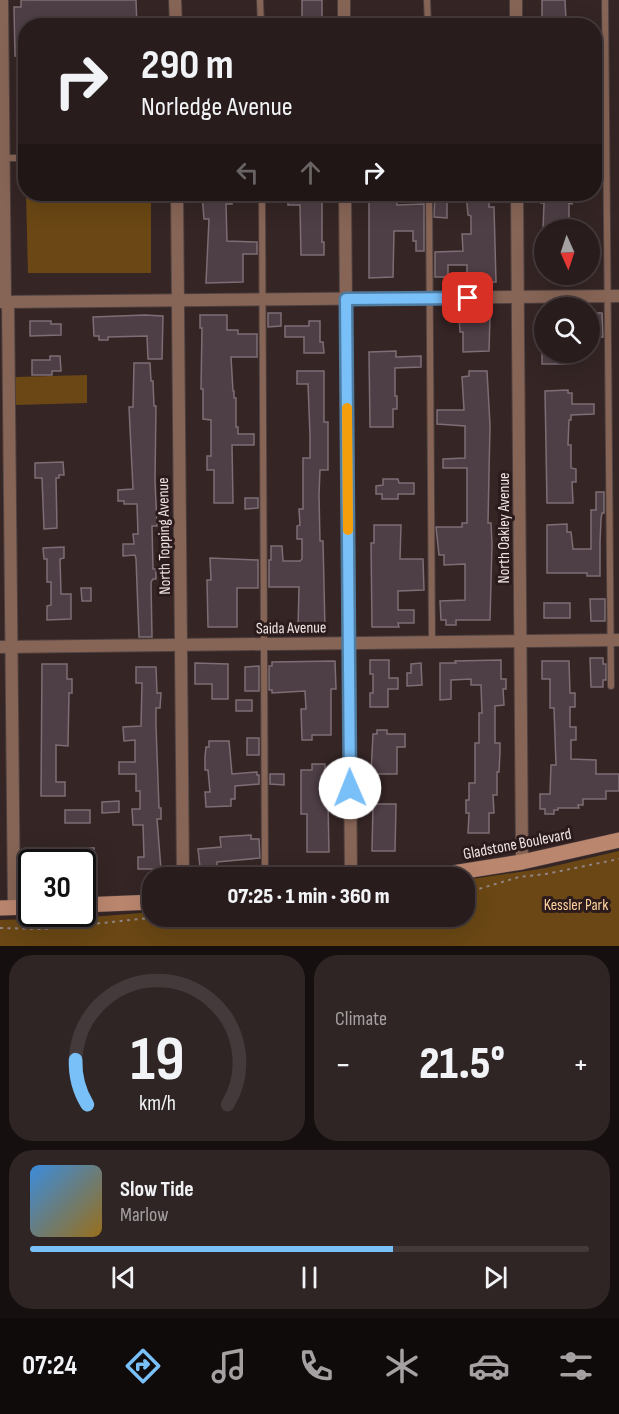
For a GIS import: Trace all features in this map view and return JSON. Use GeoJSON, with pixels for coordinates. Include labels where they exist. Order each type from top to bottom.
{"type":"FeatureCollection","features":[{"type":"Feature","properties":{"kind":"street"},"geometry":{"type":"LineString","coordinates":[[2,0],[7,908]]}},
{"type":"Feature","properties":{"kind":"street"},"geometry":{"type":"LineString","coordinates":[[176,0],[176,18]]}},
{"type":"Feature","properties":{"kind":"street"},"geometry":{"type":"LineString","coordinates":[[344,0],[344,18]]}},
{"type":"Feature","properties":{"kind":"street"},"geometry":{"type":"LineString","coordinates":[[516,0],[516,18]]}},
{"type":"Feature","properties":{"kind":"street","name":"North Topping Avenue"},"geometry":{"type":"LineString","coordinates":[[177,201],[183,867]]}},
{"type":"Feature","properties":{"kind":"street"},"geometry":{"type":"LineString","coordinates":[[345,201],[351,867]]}},
{"type":"Feature","properties":{"kind":"street","name":"North Oakley Avenue"},"geometry":{"type":"LineString","coordinates":[[517,201],[522,862]]}},
{"type":"Feature","properties":{"kind":"street"},"geometry":{"type":"LineString","coordinates":[[4,302],[613,296]]}},
{"type":"Feature","properties":{"kind":"street","name":"Saida Avenue"},"geometry":{"type":"LineString","coordinates":[[6,646],[614,640]]}},
{"type":"Feature","properties":{"kind":"street","name":"Gladstone Boulevard"},"geometry":{"type":"LineString","coordinates":[[475,869],[522,862],[619,840]]}},
{"type":"Feature","properties":{"kind":"street"},"geometry":{"type":"LineString","coordinates":[[96,904],[142,902]]}},
{"type":"Feature","properties":{"kind":"lane"},"geometry":{"type":"LineString","coordinates":[[260,0],[261,18]]}},
{"type":"Feature","properties":{"kind":"lane"},"geometry":{"type":"LineString","coordinates":[[428,0],[428,18]]}},
{"type":"Feature","properties":{"kind":"lane"},"geometry":{"type":"LineString","coordinates":[[605,0],[613,296],[614,640],[611,686]]}},
{"type":"Feature","properties":{"kind":"lane"},"geometry":{"type":"LineString","coordinates":[[3,158],[18,158]]}},
{"type":"Feature","properties":{"kind":"lane"},"geometry":{"type":"LineString","coordinates":[[262,201],[265,867]]}},
{"type":"Feature","properties":{"kind":"lane"},"geometry":{"type":"LineString","coordinates":[[429,201],[432,642]]}},
{"type":"Feature","properties":{"kind":"path"},"geometry":{"type":"LineString","coordinates":[[475,890],[519,877],[546,874],[619,859]]}},
{"type":"Feature","properties":{"kind":"path"},"geometry":{"type":"LineString","coordinates":[[0,928],[44,929],[142,919]]}},
{"type":"Feature","properties":{"kind":"green space"},"geometry":{"type":"Polygon","coordinates":[[[26,201],[151,201],[151,273],[28,273],[26,201]]]}},
{"type":"Feature","properties":{"kind":"green space"},"geometry":{"type":"Polygon","coordinates":[[[87,375],[87,403],[15,405],[15,377],[87,375]]]}},
{"type":"Feature","properties":{"kind":"green space","name":"Kessler Park"},"geometry":{"type":"Polygon","coordinates":[[[619,851],[619,946],[0,946],[0,920],[18,919],[18,927],[96,927],[96,917],[142,913],[142,927],[475,927],[475,879],[546,868],[619,851]]]}},
{"type":"Feature","properties":{"kind":"building"},"geometry":{"type":"Polygon","coordinates":[[[21,0],[136,0],[137,18],[18,18],[18,56],[15,56],[14,7],[21,7],[21,0]]]}},
{"type":"Feature","properties":{"kind":"building"},"geometry":{"type":"Polygon","coordinates":[[[302,0],[322,0],[322,18],[302,18],[302,0]]]}},
{"type":"Feature","properties":{"kind":"building"},"geometry":{"type":"Polygon","coordinates":[[[542,0],[565,0],[566,18],[542,18],[542,0]]]}},
{"type":"Feature","properties":{"kind":"building"},"geometry":{"type":"Polygon","coordinates":[[[202,201],[232,201],[232,204],[226,204],[227,241],[257,242],[257,254],[243,254],[243,282],[206,283],[209,219],[204,219],[202,201]]]}},
{"type":"Feature","properties":{"kind":"building"},"geometry":{"type":"Polygon","coordinates":[[[288,201],[322,201],[324,255],[301,255],[300,205],[288,205],[288,201]]]}},
{"type":"Feature","properties":{"kind":"building"},"geometry":{"type":"Polygon","coordinates":[[[369,201],[396,201],[397,205],[424,204],[424,251],[416,251],[413,231],[394,231],[393,277],[369,278],[369,201]]]}},
{"type":"Feature","properties":{"kind":"building"},"geometry":{"type":"Polygon","coordinates":[[[435,201],[447,201],[447,218],[434,217],[435,201]]]}},
{"type":"Feature","properties":{"kind":"building"},"geometry":{"type":"Polygon","coordinates":[[[467,201],[489,201],[489,207],[494,207],[496,282],[467,283],[467,265],[448,265],[448,277],[435,277],[435,252],[463,251],[462,234],[471,234],[471,216],[468,215],[467,201]]]}},
{"type":"Feature","properties":{"kind":"building"},"geometry":{"type":"Polygon","coordinates":[[[541,201],[572,201],[572,204],[569,203],[569,219],[543,219],[544,203],[541,201]]]}},
{"type":"Feature","properties":{"kind":"building"},"geometry":{"type":"Polygon","coordinates":[[[268,313],[281,313],[281,326],[268,327],[268,313]]]}},
{"type":"Feature","properties":{"kind":"building"},"geometry":{"type":"Polygon","coordinates":[[[600,313],[602,313],[603,337],[600,337],[600,313]]]}},
{"type":"Feature","properties":{"kind":"building"},"geometry":{"type":"Polygon","coordinates":[[[200,315],[227,315],[227,330],[238,330],[238,334],[257,334],[257,357],[231,357],[238,434],[254,434],[254,445],[232,445],[233,503],[214,503],[214,470],[207,470],[207,456],[211,456],[211,420],[203,419],[200,315]]]}},
{"type":"Feature","properties":{"kind":"building"},"geometry":{"type":"Polygon","coordinates":[[[163,316],[162,359],[148,359],[147,336],[108,337],[108,340],[99,340],[99,336],[94,336],[93,317],[163,316]]]}},
{"type":"Feature","properties":{"kind":"building"},"geometry":{"type":"Polygon","coordinates":[[[459,316],[490,316],[489,351],[463,352],[463,332],[460,332],[459,316]]]}},
{"type":"Feature","properties":{"kind":"building"},"geometry":{"type":"Polygon","coordinates":[[[30,321],[51,321],[51,324],[61,324],[61,335],[30,336],[30,321]]]}},
{"type":"Feature","properties":{"kind":"building"},"geometry":{"type":"Polygon","coordinates":[[[309,321],[320,321],[320,342],[323,342],[324,353],[304,353],[304,337],[285,337],[285,326],[309,326],[309,321]]]}},
{"type":"Feature","properties":{"kind":"building"},"geometry":{"type":"Polygon","coordinates":[[[396,351],[396,357],[421,356],[421,367],[395,368],[397,409],[393,409],[393,427],[370,427],[369,352],[396,351]]]}},
{"type":"Feature","properties":{"kind":"building"},"geometry":{"type":"Polygon","coordinates":[[[50,356],[60,356],[61,371],[52,371],[52,375],[32,375],[32,360],[50,360],[50,356]]]}},
{"type":"Feature","properties":{"kind":"building"},"geometry":{"type":"Polygon","coordinates":[[[134,363],[150,363],[154,406],[156,406],[157,526],[152,526],[153,569],[156,569],[156,579],[151,582],[152,637],[139,637],[136,559],[135,555],[123,556],[123,544],[134,544],[133,534],[138,534],[137,504],[124,504],[124,501],[118,501],[118,490],[133,489],[129,407],[133,407],[134,363]]]}},
{"type":"Feature","properties":{"kind":"building"},"geometry":{"type":"Polygon","coordinates":[[[568,363],[568,364],[542,364],[568,363]]]}},
{"type":"Feature","properties":{"kind":"building"},"geometry":{"type":"Polygon","coordinates":[[[297,371],[324,371],[324,422],[328,422],[328,470],[320,470],[319,495],[320,541],[323,541],[325,630],[298,630],[299,587],[269,587],[271,546],[282,546],[283,561],[302,559],[302,539],[297,539],[297,526],[300,525],[299,509],[303,509],[303,458],[310,458],[310,436],[308,384],[297,384],[297,371]]]}},
{"type":"Feature","properties":{"kind":"building"},"geometry":{"type":"Polygon","coordinates":[[[469,371],[487,371],[490,425],[488,523],[491,523],[492,544],[490,620],[456,620],[456,625],[446,625],[446,620],[441,620],[440,601],[465,600],[465,564],[444,565],[444,555],[439,555],[436,527],[462,527],[462,523],[467,523],[467,468],[443,468],[443,459],[465,458],[465,426],[437,424],[437,410],[464,410],[462,377],[469,376],[469,371]]]}},
{"type":"Feature","properties":{"kind":"building"},"geometry":{"type":"Polygon","coordinates":[[[568,390],[568,393],[572,393],[572,404],[594,404],[594,414],[571,415],[571,420],[569,420],[568,445],[571,445],[571,468],[576,469],[576,482],[572,482],[573,503],[547,503],[545,391],[568,390]]]}},
{"type":"Feature","properties":{"kind":"building"},"geometry":{"type":"Polygon","coordinates":[[[63,462],[64,475],[56,478],[57,528],[44,529],[42,478],[35,478],[35,463],[63,462]]]}},
{"type":"Feature","properties":{"kind":"building"},"geometry":{"type":"Polygon","coordinates":[[[383,479],[398,479],[399,483],[414,483],[414,494],[398,494],[398,499],[382,499],[382,494],[376,494],[376,486],[383,485],[383,479]]]}},
{"type":"Feature","properties":{"kind":"building"},"geometry":{"type":"Polygon","coordinates":[[[596,492],[604,492],[600,576],[587,576],[587,573],[547,573],[547,525],[567,524],[567,532],[571,532],[573,549],[591,549],[591,510],[596,510],[596,492]]]}},
{"type":"Feature","properties":{"kind":"building"},"geometry":{"type":"Polygon","coordinates":[[[245,498],[258,498],[258,508],[245,509],[245,498]]]}},
{"type":"Feature","properties":{"kind":"building"},"geometry":{"type":"Polygon","coordinates":[[[374,525],[401,525],[400,559],[423,559],[424,590],[398,591],[398,610],[414,610],[414,623],[398,623],[399,627],[372,627],[371,543],[374,543],[374,525]]]}},
{"type":"Feature","properties":{"kind":"building"},"geometry":{"type":"Polygon","coordinates":[[[64,547],[64,558],[60,559],[61,594],[71,594],[71,619],[47,620],[47,606],[51,605],[51,582],[47,582],[47,559],[44,559],[43,548],[64,547]]]}},
{"type":"Feature","properties":{"kind":"building"},"geometry":{"type":"Polygon","coordinates":[[[210,558],[258,560],[258,588],[237,588],[237,627],[208,627],[207,580],[211,580],[210,558]]]}},
{"type":"Feature","properties":{"kind":"building"},"geometry":{"type":"Polygon","coordinates":[[[81,588],[91,588],[91,601],[82,601],[81,588]]]}},
{"type":"Feature","properties":{"kind":"building"},"geometry":{"type":"Polygon","coordinates":[[[590,599],[605,599],[605,621],[591,621],[590,599]]]}},
{"type":"Feature","properties":{"kind":"building"},"geometry":{"type":"Polygon","coordinates":[[[544,603],[570,603],[570,618],[544,618],[544,603]]]}},
{"type":"Feature","properties":{"kind":"building"},"geometry":{"type":"Polygon","coordinates":[[[590,658],[603,658],[603,664],[606,664],[606,680],[603,680],[603,687],[591,687],[590,658]]]}},
{"type":"Feature","properties":{"kind":"building"},"geometry":{"type":"Polygon","coordinates":[[[370,660],[389,660],[389,678],[398,678],[398,689],[388,689],[388,707],[370,707],[373,674],[370,674],[370,660]]]}},
{"type":"Feature","properties":{"kind":"building"},"geometry":{"type":"Polygon","coordinates":[[[501,660],[501,679],[506,679],[506,689],[503,689],[504,705],[495,706],[495,743],[500,743],[500,752],[497,795],[493,795],[494,813],[489,813],[489,833],[468,833],[469,813],[466,813],[466,800],[469,800],[469,783],[475,783],[475,743],[479,743],[479,713],[482,713],[481,685],[471,685],[471,679],[451,680],[451,699],[440,700],[440,663],[501,660]]]}},
{"type":"Feature","properties":{"kind":"building"},"geometry":{"type":"Polygon","coordinates":[[[335,661],[336,689],[331,689],[331,735],[312,735],[312,740],[302,740],[301,709],[306,709],[305,691],[272,693],[272,690],[269,690],[269,666],[272,666],[272,662],[335,661]]]}},
{"type":"Feature","properties":{"kind":"building"},"geometry":{"type":"Polygon","coordinates":[[[542,661],[569,661],[570,693],[575,693],[575,707],[570,707],[570,727],[576,727],[576,740],[571,740],[571,759],[596,760],[596,774],[619,774],[619,791],[606,791],[606,799],[583,799],[583,805],[578,805],[579,808],[558,808],[554,810],[554,814],[545,814],[545,809],[540,809],[540,794],[550,794],[551,765],[556,765],[554,708],[550,708],[550,679],[542,679],[542,661]]]}},
{"type":"Feature","properties":{"kind":"building"},"geometry":{"type":"Polygon","coordinates":[[[195,663],[228,664],[228,699],[212,699],[212,684],[195,684],[195,663]]]}},
{"type":"Feature","properties":{"kind":"building"},"geometry":{"type":"Polygon","coordinates":[[[421,663],[422,685],[407,686],[407,673],[411,673],[411,664],[421,663]]]}},
{"type":"Feature","properties":{"kind":"building"},"geometry":{"type":"Polygon","coordinates":[[[42,664],[67,664],[67,679],[72,679],[72,693],[69,693],[68,746],[56,745],[56,782],[65,782],[65,796],[41,796],[42,664]]]}},
{"type":"Feature","properties":{"kind":"building"},"geometry":{"type":"Polygon","coordinates":[[[259,666],[259,691],[245,691],[245,667],[259,666]]]}},
{"type":"Feature","properties":{"kind":"building"},"geometry":{"type":"Polygon","coordinates":[[[136,667],[156,667],[157,693],[161,693],[160,708],[156,708],[159,808],[161,808],[161,819],[157,819],[161,867],[142,867],[142,869],[138,869],[138,857],[144,857],[143,825],[133,825],[132,809],[140,809],[140,791],[136,791],[136,774],[119,774],[119,762],[135,762],[135,740],[124,741],[123,727],[141,726],[142,683],[136,683],[136,667]]]}},
{"type":"Feature","properties":{"kind":"building"},"geometry":{"type":"Polygon","coordinates":[[[236,700],[252,700],[252,711],[236,711],[236,700]]]}},
{"type":"Feature","properties":{"kind":"building"},"geometry":{"type":"Polygon","coordinates":[[[377,730],[387,730],[387,734],[405,734],[405,747],[397,747],[397,774],[371,774],[373,734],[377,734],[377,730]]]}},
{"type":"Feature","properties":{"kind":"building"},"geometry":{"type":"Polygon","coordinates":[[[247,738],[259,738],[259,755],[247,755],[247,738]]]}},
{"type":"Feature","properties":{"kind":"building"},"geometry":{"type":"Polygon","coordinates":[[[209,741],[229,741],[232,774],[257,772],[259,775],[259,784],[235,786],[235,799],[231,799],[231,806],[206,807],[205,792],[210,792],[208,770],[205,770],[206,747],[209,747],[209,741]]]}},
{"type":"Feature","properties":{"kind":"building"},"geometry":{"type":"Polygon","coordinates":[[[312,764],[325,764],[329,852],[307,852],[307,814],[301,814],[301,770],[312,770],[312,764]]]}},
{"type":"Feature","properties":{"kind":"building"},"geometry":{"type":"Polygon","coordinates":[[[270,774],[284,774],[284,785],[270,784],[270,774]]]}},
{"type":"Feature","properties":{"kind":"building"},"geometry":{"type":"Polygon","coordinates":[[[119,801],[119,812],[102,813],[102,802],[119,801]]]}},
{"type":"Feature","properties":{"kind":"building"},"geometry":{"type":"Polygon","coordinates":[[[373,804],[396,804],[395,851],[372,851],[373,804]]]}},
{"type":"Feature","properties":{"kind":"building"},"geometry":{"type":"Polygon","coordinates":[[[65,810],[90,810],[90,823],[65,823],[65,810]]]}},
{"type":"Feature","properties":{"kind":"building"},"geometry":{"type":"Polygon","coordinates":[[[251,835],[251,839],[259,839],[260,858],[217,862],[217,866],[200,867],[198,849],[221,847],[220,837],[251,835]]]}},
{"type":"Feature","properties":{"kind":"building"},"geometry":{"type":"Polygon","coordinates":[[[69,848],[94,848],[94,849],[40,849],[69,848]]]}},
{"type":"Feature","properties":{"kind":"slow traffic"},"geometry":{"type":"LineString","coordinates":[[347,408],[348,530]]}},
{"type":"Feature","properties":{"kind":"route"},"geometry":{"type":"LineString","coordinates":[[350,788],[346,299],[468,298]]}}]}
